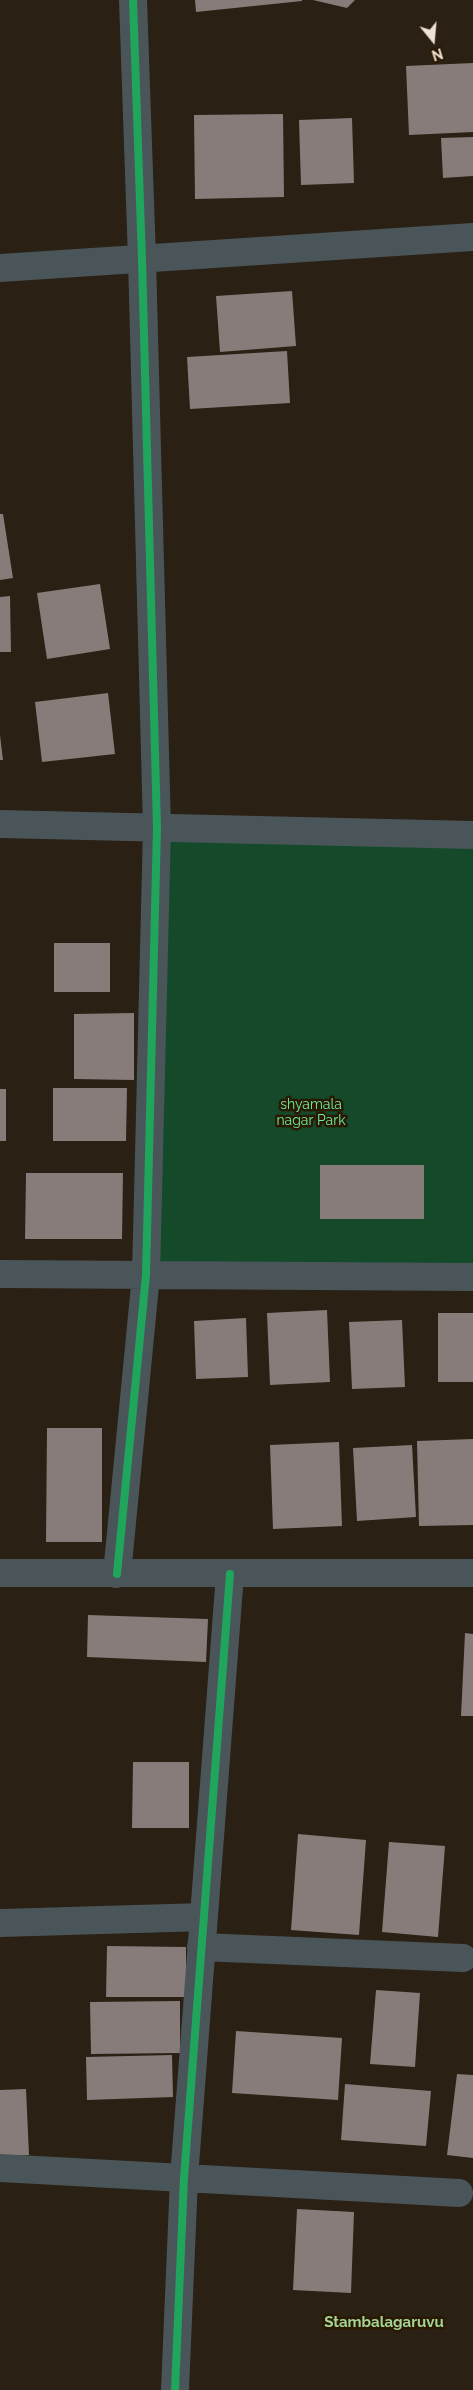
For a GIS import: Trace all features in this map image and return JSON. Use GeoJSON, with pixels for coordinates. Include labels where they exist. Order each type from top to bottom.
{"type":"FeatureCollection","features":[{"type":"Feature","properties":{"kind":"street"},"geometry":{"type":"LineString","coordinates":[[116,1574],[146,1275],[157,828],[133,0]]}},
{"type":"Feature","properties":{"kind":"street"},"geometry":{"type":"LineString","coordinates":[[0,268],[473,237]]}},
{"type":"Feature","properties":{"kind":"street"},"geometry":{"type":"LineString","coordinates":[[0,824],[473,835]]}},
{"type":"Feature","properties":{"kind":"street"},"geometry":{"type":"LineString","coordinates":[[0,1274],[473,1276]]}},
{"type":"Feature","properties":{"kind":"street"},"geometry":{"type":"LineString","coordinates":[[0,1573],[473,1572]]}},
{"type":"Feature","properties":{"kind":"street"},"geometry":{"type":"LineString","coordinates":[[175,2390],[184,2178],[230,1574]]}},
{"type":"Feature","properties":{"kind":"street"},"geometry":{"type":"LineString","coordinates":[[0,1922],[204,1917]]}},
{"type":"Feature","properties":{"kind":"street"},"geometry":{"type":"LineString","coordinates":[[202,1947],[463,1958]]}},
{"type":"Feature","properties":{"kind":"street"},"geometry":{"type":"LineString","coordinates":[[0,2168],[459,2193]]}},
{"type":"Feature","properties":{"kind":"green space","name":"shyamala nagar Park"},"geometry":{"type":"Polygon","coordinates":[[[157,828],[473,835],[473,1277],[146,1275],[157,828]]]}},
{"type":"Feature","properties":{"kind":"building"},"geometry":{"type":"Polygon","coordinates":[[[195,0],[302,0],[302,1],[196,12],[195,0]]]}},
{"type":"Feature","properties":{"kind":"building"},"geometry":{"type":"Polygon","coordinates":[[[313,0],[355,0],[347,8],[313,0]]]}},
{"type":"Feature","properties":{"kind":"building"},"geometry":{"type":"Polygon","coordinates":[[[473,63],[473,132],[409,135],[406,66],[473,63]]]}},
{"type":"Feature","properties":{"kind":"building"},"geometry":{"type":"Polygon","coordinates":[[[283,114],[284,197],[195,199],[194,115],[283,114]]]}},
{"type":"Feature","properties":{"kind":"building"},"geometry":{"type":"Polygon","coordinates":[[[352,118],[354,183],[301,185],[299,120],[352,118]]]}},
{"type":"Feature","properties":{"kind":"building"},"geometry":{"type":"Polygon","coordinates":[[[473,137],[473,176],[443,178],[441,138],[473,137]]]}},
{"type":"Feature","properties":{"kind":"building"},"geometry":{"type":"Polygon","coordinates":[[[292,291],[296,346],[220,352],[216,296],[292,291]]]}},
{"type":"Feature","properties":{"kind":"building"},"geometry":{"type":"Polygon","coordinates":[[[287,351],[290,403],[190,409],[187,357],[287,351]]]}},
{"type":"Feature","properties":{"kind":"building"},"geometry":{"type":"Polygon","coordinates":[[[0,514],[3,514],[13,578],[0,580],[0,514]]]}},
{"type":"Feature","properties":{"kind":"building"},"geometry":{"type":"Polygon","coordinates":[[[100,584],[110,649],[47,659],[37,593],[100,584]]]}},
{"type":"Feature","properties":{"kind":"building"},"geometry":{"type":"Polygon","coordinates":[[[10,596],[11,652],[0,652],[0,597],[10,596]]]}},
{"type":"Feature","properties":{"kind":"building"},"geometry":{"type":"Polygon","coordinates":[[[108,693],[115,754],[42,762],[35,702],[108,693]]]}},
{"type":"Feature","properties":{"kind":"building"},"geometry":{"type":"Polygon","coordinates":[[[0,735],[3,760],[0,760],[0,735]]]}},
{"type":"Feature","properties":{"kind":"building"},"geometry":{"type":"Polygon","coordinates":[[[54,943],[110,943],[110,992],[54,992],[54,943]]]}},
{"type":"Feature","properties":{"kind":"building"},"geometry":{"type":"Polygon","coordinates":[[[134,1013],[134,1080],[74,1079],[74,1014],[134,1013]]]}},
{"type":"Feature","properties":{"kind":"building"},"geometry":{"type":"Polygon","coordinates":[[[53,1088],[127,1088],[126,1141],[53,1141],[53,1088]]]}},
{"type":"Feature","properties":{"kind":"building"},"geometry":{"type":"Polygon","coordinates":[[[0,1089],[6,1089],[6,1141],[0,1141],[0,1089]]]}},
{"type":"Feature","properties":{"kind":"building"},"geometry":{"type":"Polygon","coordinates":[[[320,1165],[424,1165],[424,1219],[320,1219],[320,1165]]]}},
{"type":"Feature","properties":{"kind":"building"},"geometry":{"type":"Polygon","coordinates":[[[26,1173],[123,1173],[122,1239],[25,1239],[26,1173]]]}},
{"type":"Feature","properties":{"kind":"building"},"geometry":{"type":"Polygon","coordinates":[[[327,1310],[330,1382],[270,1385],[267,1313],[327,1310]]]}},
{"type":"Feature","properties":{"kind":"building"},"geometry":{"type":"Polygon","coordinates":[[[438,1313],[473,1313],[473,1382],[438,1382],[438,1313]]]}},
{"type":"Feature","properties":{"kind":"building"},"geometry":{"type":"Polygon","coordinates":[[[246,1318],[248,1377],[196,1379],[194,1321],[246,1318]]]}},
{"type":"Feature","properties":{"kind":"building"},"geometry":{"type":"Polygon","coordinates":[[[402,1320],[405,1387],[352,1389],[349,1322],[402,1320]]]}},
{"type":"Feature","properties":{"kind":"building"},"geometry":{"type":"Polygon","coordinates":[[[47,1428],[102,1428],[102,1542],[46,1542],[47,1428]]]}},
{"type":"Feature","properties":{"kind":"building"},"geometry":{"type":"Polygon","coordinates":[[[473,1439],[473,1525],[419,1526],[417,1441],[473,1439]]]}},
{"type":"Feature","properties":{"kind":"building"},"geometry":{"type":"Polygon","coordinates":[[[339,1442],[342,1526],[273,1529],[270,1445],[339,1442]]]}},
{"type":"Feature","properties":{"kind":"building"},"geometry":{"type":"Polygon","coordinates":[[[412,1445],[416,1517],[357,1521],[353,1448],[412,1445]]]}},
{"type":"Feature","properties":{"kind":"building"},"geometry":{"type":"Polygon","coordinates":[[[88,1615],[208,1619],[206,1662],[87,1657],[88,1615]]]}},
{"type":"Feature","properties":{"kind":"building"},"geometry":{"type":"Polygon","coordinates":[[[465,1633],[473,1634],[473,1716],[461,1716],[465,1633]]]}},
{"type":"Feature","properties":{"kind":"building"},"geometry":{"type":"Polygon","coordinates":[[[133,1762],[189,1762],[189,1828],[132,1828],[133,1762]]]}},
{"type":"Feature","properties":{"kind":"building"},"geometry":{"type":"Polygon","coordinates":[[[298,1834],[366,1840],[359,1935],[291,1930],[298,1834]]]}},
{"type":"Feature","properties":{"kind":"building"},"geometry":{"type":"Polygon","coordinates":[[[389,1842],[445,1846],[438,1937],[382,1932],[389,1842]]]}},
{"type":"Feature","properties":{"kind":"building"},"geometry":{"type":"Polygon","coordinates":[[[107,1946],[186,1947],[186,1997],[106,1997],[107,1946]]]}},
{"type":"Feature","properties":{"kind":"building"},"geometry":{"type":"Polygon","coordinates":[[[376,1990],[420,1993],[415,2067],[370,2064],[376,1990]]]}},
{"type":"Feature","properties":{"kind":"building"},"geometry":{"type":"Polygon","coordinates":[[[180,2001],[180,2053],[91,2054],[90,2002],[180,2001]]]}},
{"type":"Feature","properties":{"kind":"building"},"geometry":{"type":"Polygon","coordinates":[[[236,2031],[342,2038],[338,2100],[232,2093],[236,2031]]]}},
{"type":"Feature","properties":{"kind":"building"},"geometry":{"type":"Polygon","coordinates":[[[172,2055],[173,2097],[87,2100],[86,2057],[172,2055]]]}},
{"type":"Feature","properties":{"kind":"building"},"geometry":{"type":"Polygon","coordinates":[[[457,2074],[473,2075],[473,2158],[447,2155],[457,2074]]]}},
{"type":"Feature","properties":{"kind":"building"},"geometry":{"type":"Polygon","coordinates":[[[345,2084],[431,2091],[426,2146],[341,2140],[345,2084]]]}},
{"type":"Feature","properties":{"kind":"building"},"geometry":{"type":"Polygon","coordinates":[[[26,2089],[29,2155],[0,2156],[0,2090],[26,2089]]]}},
{"type":"Feature","properties":{"kind":"building"},"geometry":{"type":"Polygon","coordinates":[[[297,2209],[354,2212],[351,2293],[293,2290],[297,2209]]]}},
{"type":"Feature","properties":{"kind":"cycle path"},"geometry":{"type":"LineString","coordinates":[[117,1574],[146,1275],[157,828],[133,0]]}},
{"type":"Feature","properties":{"kind":"cycle path"},"geometry":{"type":"LineString","coordinates":[[175,2390],[184,2178],[230,1574]]}},
{"type":"Feature","properties":{"kind":"district","name":"Stambalagaruvu"},"geometry":{"type":"Point","coordinates":[384,2322]}}]}
